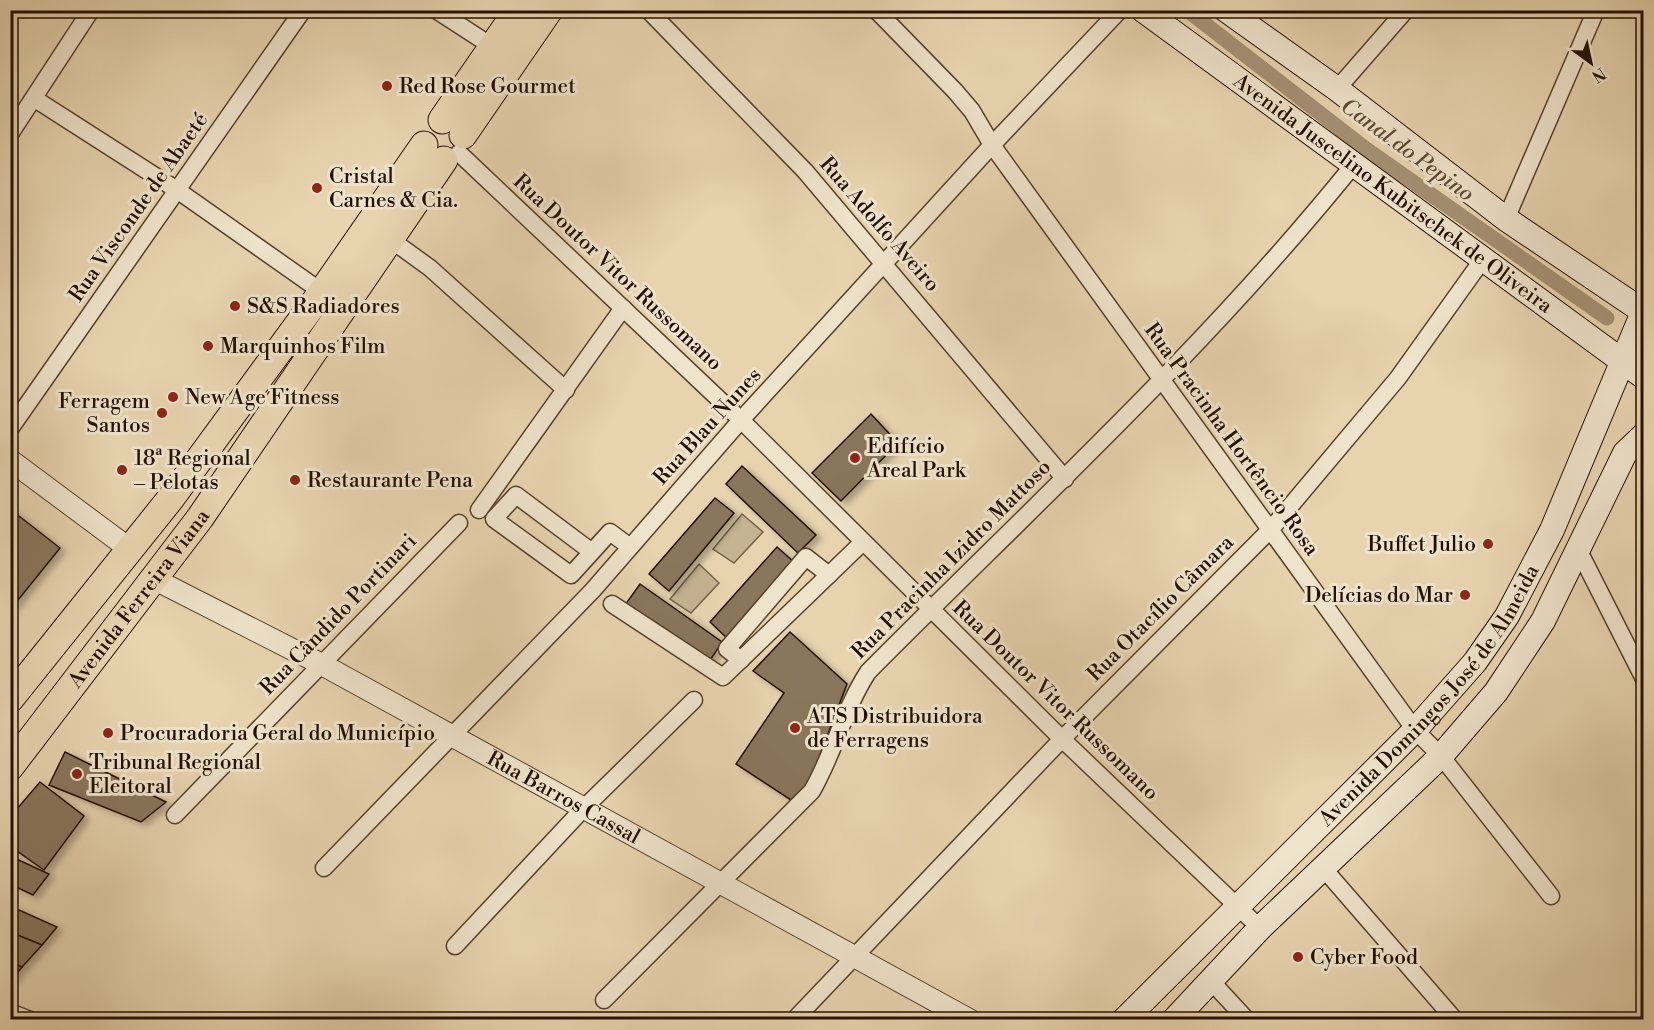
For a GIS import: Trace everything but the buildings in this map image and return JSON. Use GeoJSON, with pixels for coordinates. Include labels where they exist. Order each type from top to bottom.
{"type":"FeatureCollection","features":[{"type":"Feature","properties":{"kind":"main road","name":"Avenida Ferreira Viana"},"geometry":{"type":"LineString","coordinates":[[10,766],[156,580],[390,239],[446,143],[493,47],[518,10]]}},
{"type":"Feature","properties":{"kind":"main road","name":"Avenida Ferreira Viana"},"geometry":{"type":"LineString","coordinates":[[10,699],[131,550],[322,292],[446,143],[549,10]]}},
{"type":"Feature","properties":{"kind":"main road","name":"Avenida Juscelino Kubitschek de Oliveira"},"geometry":{"type":"LineString","coordinates":[[1143,10],[1355,163],[1644,377]]}},
{"type":"Feature","properties":{"kind":"main road"},"geometry":{"type":"LineString","coordinates":[[1226,10],[1337,89],[1506,219],[1643,311]]}},
{"type":"Feature","properties":{"kind":"main road","name":"Avenida Domingos José de Almeida"},"geometry":{"type":"LineString","coordinates":[[1124,1020],[1415,730],[1475,662],[1508,616],[1552,530],[1643,311]]}},
{"type":"Feature","properties":{"kind":"main road","name":"Avenida Domingos José de Almeida"},"geometry":{"type":"LineString","coordinates":[[1174,1020],[1260,928],[1441,756],[1496,692],[1543,621],[1577,547],[1625,453],[1644,435]]}},
{"type":"Feature","properties":{"kind":"street"},"geometry":{"type":"LineString","coordinates":[[10,134],[91,10]]}},
{"type":"Feature","properties":{"kind":"street","name":"Rua Visconde de Abaeté"},"geometry":{"type":"LineString","coordinates":[[10,429],[303,10]]}},
{"type":"Feature","properties":{"kind":"street"},"geometry":{"type":"LineString","coordinates":[[436,10],[493,47]]}},
{"type":"Feature","properties":{"kind":"street","name":"Rua Adolfo Aveiro"},"geometry":{"type":"LineString","coordinates":[[648,10],[805,171],[1065,479]]}},
{"type":"Feature","properties":{"kind":"street","name":"Rua Pracinha Hortêncio Rosa"},"geometry":{"type":"LineString","coordinates":[[876,10],[972,111],[993,145],[1160,379],[1415,730],[1441,756],[1551,896]]}},
{"type":"Feature","properties":{"kind":"street","name":"Rua Blau Nunes"},"geometry":{"type":"LineString","coordinates":[[324,868],[593,590],[741,420],[1120,10]]}},
{"type":"Feature","properties":{"kind":"street"},"geometry":{"type":"LineString","coordinates":[[1337,89],[1406,10]]}},
{"type":"Feature","properties":{"kind":"street"},"geometry":{"type":"LineString","coordinates":[[1506,219],[1596,10]]}},
{"type":"Feature","properties":{"kind":"street"},"geometry":{"type":"LineString","coordinates":[[35,99],[177,190],[322,292]]}},
{"type":"Feature","properties":{"kind":"street","name":"Rua Doutor Vitor Russomano"},"geometry":{"type":"LineString","coordinates":[[446,143],[741,420],[1062,739],[1260,928]]}},
{"type":"Feature","properties":{"kind":"street","name":"Rua Pracinha Izidro Mattoso"},"geometry":{"type":"LineString","coordinates":[[604,1000],[812,791],[828,763],[858,687],[868,672],[1065,479],[1292,242],[1355,163]]}},
{"type":"Feature","properties":{"kind":"street"},"geometry":{"type":"LineString","coordinates":[[390,239],[430,268],[566,390]]}},
{"type":"Feature","properties":{"kind":"street","name":"Rua Otacílio Câmara"},"geometry":{"type":"LineString","coordinates":[[794,1020],[1062,739],[1270,530],[1398,378],[1483,260]]}},
{"type":"Feature","properties":{"kind":"street"},"geometry":{"type":"LineString","coordinates":[[479,510],[623,308]]}},
{"type":"Feature","properties":{"kind":"street"},"geometry":{"type":"LineString","coordinates":[[10,460],[131,550]]}},
{"type":"Feature","properties":{"kind":"street"},"geometry":{"type":"LineString","coordinates":[[592,552],[516,495],[494,519],[571,575],[592,552],[610,532],[630,547]]}},
{"type":"Feature","properties":{"kind":"street","name":"Rua Cândido Portinari"},"geometry":{"type":"LineString","coordinates":[[175,815],[459,523]]}},
{"type":"Feature","properties":{"kind":"street"},"geometry":{"type":"LineString","coordinates":[[612,604],[723,677],[864,542]]}},
{"type":"Feature","properties":{"kind":"street"},"geometry":{"type":"LineString","coordinates":[[1577,547],[1644,679]]}},
{"type":"Feature","properties":{"kind":"street"},"geometry":{"type":"LineString","coordinates":[[741,660],[727,649],[806,557],[829,575]]}},
{"type":"Feature","properties":{"kind":"street","name":"Rua Barros Cassal"},"geometry":{"type":"LineString","coordinates":[[156,580],[321,664],[970,1020]]}},
{"type":"Feature","properties":{"kind":"street"},"geometry":{"type":"LineString","coordinates":[[455,946],[583,809],[694,700]]}},
{"type":"Feature","properties":{"kind":"street"},"geometry":{"type":"LineString","coordinates":[[1324,869],[1455,1020]]}},
{"type":"Feature","properties":{"kind":"street"},"geometry":{"type":"LineString","coordinates":[[1211,981],[1247,1020]]}},
{"type":"Feature","properties":{"kind":"street"},"geometry":{"type":"LineString","coordinates":[[10,1012],[30,1020]]}},
{"type":"Feature","properties":{"kind":"shaded area"},"geometry":{"type":"Polygon","coordinates":[[[742,514],[763,532],[734,563],[713,549],[742,514]]]}},
{"type":"Feature","properties":{"kind":"shaded area"},"geometry":{"type":"Polygon","coordinates":[[[699,564],[719,583],[691,613],[670,599],[699,564]]]}},
{"type":"Feature","properties":{"kind":"waterway","name":"Canal do Pepino"},"geometry":{"type":"LineString","coordinates":[[1187,10],[1366,149],[1607,318]]}},
{"type":"Feature","properties":{"kind":"place","name":"Red Rose Gourmet"},"geometry":{"type":"Point","coordinates":[387,86]}},
{"type":"Feature","properties":{"kind":"place","name":"Cristal Carnes & Cia."},"geometry":{"type":"Point","coordinates":[317,188]}},
{"type":"Feature","properties":{"kind":"place","name":"S&S Radiadores"},"geometry":{"type":"Point","coordinates":[235,306]}},
{"type":"Feature","properties":{"kind":"place","name":"Marquinhos Film"},"geometry":{"type":"Point","coordinates":[208,346]}},
{"type":"Feature","properties":{"kind":"place","name":"New Age Fitness"},"geometry":{"type":"Point","coordinates":[173,397]}},
{"type":"Feature","properties":{"kind":"place","name":"Ferragem Santos"},"geometry":{"type":"Point","coordinates":[162,413]}},
{"type":"Feature","properties":{"kind":"place","name":"Edifício Areal Park"},"geometry":{"type":"Point","coordinates":[855,458]}},
{"type":"Feature","properties":{"kind":"place","name":"18ª Regional – Pelotas"},"geometry":{"type":"Point","coordinates":[122,470]}},
{"type":"Feature","properties":{"kind":"place","name":"Restaurante Pena"},"geometry":{"type":"Point","coordinates":[295,480]}},
{"type":"Feature","properties":{"kind":"place","name":"Buffet Julio"},"geometry":{"type":"Point","coordinates":[1488,544]}},
{"type":"Feature","properties":{"kind":"place","name":"Delícias do Mar"},"geometry":{"type":"Point","coordinates":[1465,595]}},
{"type":"Feature","properties":{"kind":"place","name":"ATS Distribuidora de Ferragens"},"geometry":{"type":"Point","coordinates":[795,728]}},
{"type":"Feature","properties":{"kind":"place","name":"Procuradoria Geral do Município"},"geometry":{"type":"Point","coordinates":[108,733]}},
{"type":"Feature","properties":{"kind":"place","name":"Tribunal Regional Eleitoral"},"geometry":{"type":"Point","coordinates":[77,774]}},
{"type":"Feature","properties":{"kind":"place","name":"Cyber Food"},"geometry":{"type":"Point","coordinates":[1298,957]}}]}
